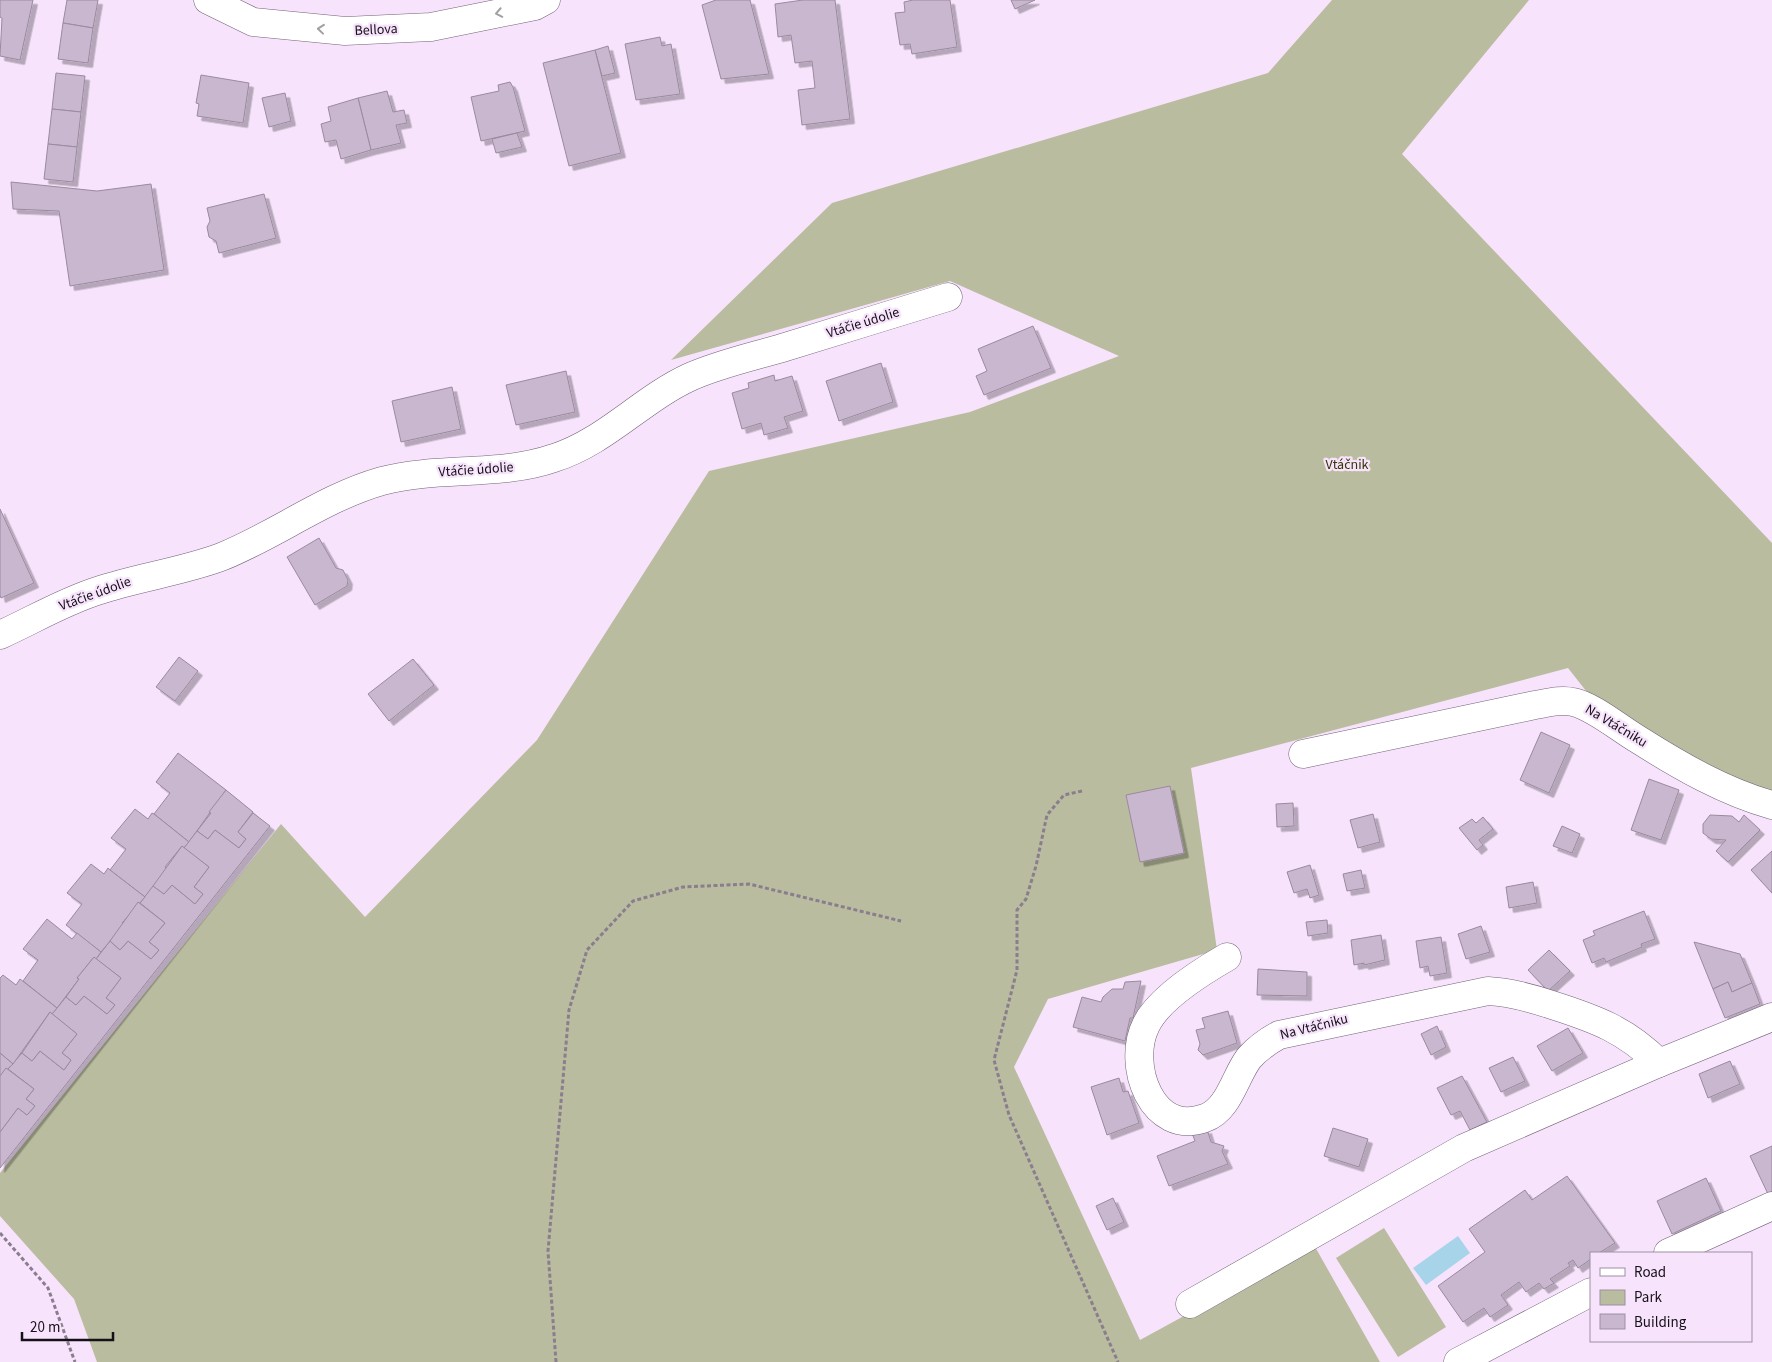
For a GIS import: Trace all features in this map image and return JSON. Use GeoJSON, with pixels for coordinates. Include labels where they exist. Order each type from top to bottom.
{"type":"FeatureCollection","features":[{"type":"Feature","properties":{"kind":"street","name":"Bellova"},"geometry":{"type":"LineString","coordinates":[[208,0],[253,22],[345,31],[431,27],[535,6],[546,0]]}},
{"type":"Feature","properties":{"kind":"street","name":"Vtáčie údolie"},"geometry":{"type":"LineString","coordinates":[[0,635],[66,602],[96,591],[220,557],[367,486],[397,478],[452,471],[501,470],[521,467],[559,457],[599,436],[662,392],[692,376],[730,362],[948,297]]}},
{"type":"Feature","properties":{"kind":"street","name":"Na Vtáčniku"},"geometry":{"type":"LineString","coordinates":[[1303,754],[1535,705],[1573,702],[1590,708],[1702,777],[1772,805]]}},
{"type":"Feature","properties":{"kind":"street","name":"Na Vtáčniku"},"geometry":{"type":"LineString","coordinates":[[1226,957],[1203,970],[1155,1011],[1146,1024],[1140,1038],[1137,1059],[1147,1095],[1156,1106],[1172,1117],[1190,1122],[1206,1118],[1219,1110],[1249,1058],[1263,1044],[1279,1034],[1488,991],[1505,992],[1529,998],[1604,1023],[1628,1036],[1659,1063]]}},
{"type":"Feature","properties":{"kind":"street"},"geometry":{"type":"LineString","coordinates":[[1190,1304],[1464,1148],[1659,1063],[1772,1017]]}},
{"type":"Feature","properties":{"kind":"street"},"geometry":{"type":"LineString","coordinates":[[1670,1252],[1772,1206]]}},
{"type":"Feature","properties":{"kind":"street"},"geometry":{"type":"LineString","coordinates":[[1458,1362],[1590,1293]]}},
{"type":"Feature","properties":{"kind":"path"},"geometry":{"type":"LineString","coordinates":[[1082,792],[1064,796],[1047,815],[1036,866],[1026,899],[1017,910],[1017,970],[994,1060],[1009,1115],[1118,1362]]}},
{"type":"Feature","properties":{"kind":"path"},"geometry":{"type":"LineString","coordinates":[[556,1362],[549,1242],[570,1010],[587,950],[633,901],[683,887],[749,884],[901,921]]}},
{"type":"Feature","properties":{"kind":"path"},"geometry":{"type":"LineString","coordinates":[[0,1233],[48,1288],[75,1362]]}},
{"type":"Feature","properties":{"kind":"green space","name":"Vtáčnik"},"geometry":{"type":"Polygon","coordinates":[[[1332,0],[1529,0],[1402,154],[1772,543],[1772,795],[1609,720],[1568,668],[1191,768],[1217,950],[1048,999],[1014,1067],[1140,1340],[1314,1245],[1380,1362],[97,1362],[74,1299],[0,1216],[0,1173],[281,824],[365,917],[537,740],[709,471],[970,412],[1119,356],[950,281],[671,360],[832,203],[1268,73],[1332,0]]]}},
{"type":"Feature","properties":{"kind":"green space"},"geometry":{"type":"Polygon","coordinates":[[[1384,1228],[1446,1327],[1398,1357],[1336,1258],[1384,1228]]]}},
{"type":"Feature","properties":{"kind":"water"},"geometry":{"type":"Polygon","coordinates":[[[1458,1236],[1470,1253],[1426,1285],[1413,1268],[1458,1236]]]}},
{"type":"Feature","properties":{"kind":"building"},"geometry":{"type":"Polygon","coordinates":[[[0,0],[33,0],[20,60],[0,56],[2,18],[0,17],[0,0]]]}},
{"type":"Feature","properties":{"kind":"building"},"geometry":{"type":"Polygon","coordinates":[[[67,0],[98,0],[93,28],[63,23],[67,0]]]}},
{"type":"Feature","properties":{"kind":"building"},"geometry":{"type":"Polygon","coordinates":[[[716,0],[750,0],[769,74],[721,79],[702,5],[716,0]]]}},
{"type":"Feature","properties":{"kind":"building"},"geometry":{"type":"Polygon","coordinates":[[[803,0],[835,0],[850,119],[802,125],[798,90],[815,88],[812,61],[795,63],[791,35],[778,37],[775,4],[803,0]]]}},
{"type":"Feature","properties":{"kind":"building"},"geometry":{"type":"Polygon","coordinates":[[[913,0],[950,0],[957,47],[912,54],[910,44],[900,45],[895,13],[905,12],[904,2],[913,0]]]}},
{"type":"Feature","properties":{"kind":"building"},"geometry":{"type":"Polygon","coordinates":[[[1011,0],[1035,0],[1015,9],[1011,0]]]}},
{"type":"Feature","properties":{"kind":"building"},"geometry":{"type":"Polygon","coordinates":[[[63,23],[93,28],[88,63],[58,59],[63,23]]]}},
{"type":"Feature","properties":{"kind":"building"},"geometry":{"type":"Polygon","coordinates":[[[660,37],[662,46],[671,44],[680,94],[636,100],[625,44],[660,37]]]}},
{"type":"Feature","properties":{"kind":"building"},"geometry":{"type":"Polygon","coordinates":[[[608,46],[615,73],[602,76],[595,50],[608,46]]]}},
{"type":"Feature","properties":{"kind":"building"},"geometry":{"type":"Polygon","coordinates":[[[595,50],[621,153],[569,166],[543,63],[595,50]]]}},
{"type":"Feature","properties":{"kind":"building"},"geometry":{"type":"Polygon","coordinates":[[[56,73],[85,76],[81,112],[52,109],[56,73]]]}},
{"type":"Feature","properties":{"kind":"building"},"geometry":{"type":"Polygon","coordinates":[[[201,75],[249,83],[243,123],[197,116],[199,104],[196,103],[201,75]]]}},
{"type":"Feature","properties":{"kind":"building"},"geometry":{"type":"Polygon","coordinates":[[[510,82],[525,131],[481,141],[471,97],[499,91],[498,85],[510,82]]]}},
{"type":"Feature","properties":{"kind":"building"},"geometry":{"type":"Polygon","coordinates":[[[387,91],[393,112],[404,110],[407,123],[396,125],[401,143],[371,150],[358,98],[387,91]]]}},
{"type":"Feature","properties":{"kind":"building"},"geometry":{"type":"Polygon","coordinates":[[[285,93],[291,121],[269,127],[262,98],[285,93]]]}},
{"type":"Feature","properties":{"kind":"building"},"geometry":{"type":"Polygon","coordinates":[[[358,98],[371,150],[341,159],[336,140],[325,142],[321,124],[331,121],[328,107],[358,98]]]}},
{"type":"Feature","properties":{"kind":"building"},"geometry":{"type":"Polygon","coordinates":[[[52,109],[81,112],[77,147],[48,144],[52,109]]]}},
{"type":"Feature","properties":{"kind":"building"},"geometry":{"type":"Polygon","coordinates":[[[517,133],[522,147],[496,153],[492,139],[517,133]]]}},
{"type":"Feature","properties":{"kind":"building"},"geometry":{"type":"Polygon","coordinates":[[[48,144],[77,147],[73,182],[44,179],[48,144]]]}},
{"type":"Feature","properties":{"kind":"building"},"geometry":{"type":"Polygon","coordinates":[[[11,182],[97,191],[151,184],[164,270],[70,286],[59,211],[13,209],[11,182]]]}},
{"type":"Feature","properties":{"kind":"building"},"geometry":{"type":"Polygon","coordinates":[[[264,194],[276,238],[219,253],[216,241],[209,237],[207,227],[210,221],[207,208],[264,194]]]}},
{"type":"Feature","properties":{"kind":"building"},"geometry":{"type":"Polygon","coordinates":[[[1033,326],[1051,368],[984,395],[976,376],[987,371],[978,349],[1033,326]]]}},
{"type":"Feature","properties":{"kind":"building"},"geometry":{"type":"Polygon","coordinates":[[[881,363],[893,402],[839,421],[826,381],[881,363]]]}},
{"type":"Feature","properties":{"kind":"building"},"geometry":{"type":"Polygon","coordinates":[[[566,371],[575,412],[516,425],[506,385],[566,371]]]}},
{"type":"Feature","properties":{"kind":"building"},"geometry":{"type":"Polygon","coordinates":[[[774,375],[775,381],[792,376],[803,411],[784,417],[788,428],[764,435],[761,423],[742,429],[732,393],[749,388],[748,383],[774,375]]]}},
{"type":"Feature","properties":{"kind":"building"},"geometry":{"type":"Polygon","coordinates":[[[452,387],[461,429],[401,442],[392,401],[452,387]]]}},
{"type":"Feature","properties":{"kind":"building"},"geometry":{"type":"Polygon","coordinates":[[[0,509],[34,583],[1,598],[0,595],[0,509]]]}},
{"type":"Feature","properties":{"kind":"building"},"geometry":{"type":"Polygon","coordinates":[[[319,538],[336,568],[343,570],[348,580],[347,586],[315,605],[287,557],[319,538]]]}},
{"type":"Feature","properties":{"kind":"building"},"geometry":{"type":"Polygon","coordinates":[[[179,657],[198,671],[175,701],[156,687],[179,657]]]}},
{"type":"Feature","properties":{"kind":"building"},"geometry":{"type":"Polygon","coordinates":[[[413,659],[434,685],[389,721],[368,694],[413,659]]]}},
{"type":"Feature","properties":{"kind":"building"},"geometry":{"type":"Polygon","coordinates":[[[1541,732],[1570,745],[1549,793],[1520,780],[1541,732]]]}},
{"type":"Feature","properties":{"kind":"building"},"geometry":{"type":"Polygon","coordinates":[[[178,753],[226,790],[189,842],[154,814],[170,793],[156,782],[178,753]]]}},
{"type":"Feature","properties":{"kind":"building"},"geometry":{"type":"Polygon","coordinates":[[[1649,779],[1679,790],[1661,840],[1631,830],[1649,779]]]}},
{"type":"Feature","properties":{"kind":"building"},"geometry":{"type":"Polygon","coordinates":[[[1170,786],[1184,853],[1140,862],[1126,795],[1170,786]]]}},
{"type":"Feature","properties":{"kind":"building"},"geometry":{"type":"Polygon","coordinates":[[[226,790],[253,812],[238,832],[246,839],[239,848],[215,830],[208,839],[197,831],[226,790]]]}},
{"type":"Feature","properties":{"kind":"building"},"geometry":{"type":"Polygon","coordinates":[[[1293,803],[1294,826],[1277,827],[1276,804],[1293,803]]]}},
{"type":"Feature","properties":{"kind":"building"},"geometry":{"type":"Polygon","coordinates":[[[135,809],[148,819],[152,813],[154,814],[189,842],[184,848],[182,846],[165,867],[167,869],[145,897],[110,870],[126,849],[111,838],[135,809]]]}},
{"type":"Feature","properties":{"kind":"building"},"geometry":{"type":"Polygon","coordinates":[[[253,813],[270,826],[0,1168],[0,1132],[18,1108],[27,1115],[35,1106],[26,1099],[34,1089],[8,1069],[22,1053],[32,1061],[40,1051],[64,1070],[71,1060],[62,1053],[77,1034],[52,1014],[66,997],[76,1005],[84,996],[107,1014],[115,1005],[106,998],[121,978],[96,959],[110,941],[120,950],[128,941],[151,959],[159,950],[149,942],[165,923],[140,903],[153,886],[164,894],[172,885],[195,904],[203,894],[194,887],[209,867],[184,848],[197,831],[208,839],[215,830],[239,848],[246,839],[238,832],[253,813]]]}},
{"type":"Feature","properties":{"kind":"building"},"geometry":{"type":"Polygon","coordinates":[[[1373,814],[1380,842],[1358,848],[1350,820],[1373,814]]]}},
{"type":"Feature","properties":{"kind":"building"},"geometry":{"type":"Polygon","coordinates":[[[1710,815],[1732,816],[1739,822],[1744,815],[1760,830],[1728,862],[1716,851],[1726,840],[1711,839],[1703,833],[1703,824],[1710,815]]]}},
{"type":"Feature","properties":{"kind":"building"},"geometry":{"type":"Polygon","coordinates":[[[1483,817],[1493,829],[1479,840],[1483,845],[1477,850],[1459,828],[1472,819],[1476,823],[1483,817]]]}},
{"type":"Feature","properties":{"kind":"building"},"geometry":{"type":"Polygon","coordinates":[[[1562,826],[1580,834],[1572,853],[1553,846],[1562,826]]]}},
{"type":"Feature","properties":{"kind":"building"},"geometry":{"type":"Polygon","coordinates":[[[182,846],[209,867],[194,887],[203,894],[195,904],[172,885],[164,894],[153,886],[182,846]]]}},
{"type":"Feature","properties":{"kind":"building"},"geometry":{"type":"Polygon","coordinates":[[[1772,851],[1772,893],[1751,870],[1772,851]]]}},
{"type":"Feature","properties":{"kind":"building"},"geometry":{"type":"Polygon","coordinates":[[[91,864],[104,874],[108,868],[145,897],[122,923],[124,924],[101,952],[66,925],[82,904],[67,893],[91,864]]]}},
{"type":"Feature","properties":{"kind":"building"},"geometry":{"type":"Polygon","coordinates":[[[1310,865],[1319,895],[1310,898],[1307,889],[1294,893],[1287,872],[1310,865]]]}},
{"type":"Feature","properties":{"kind":"building"},"geometry":{"type":"Polygon","coordinates":[[[1361,870],[1365,888],[1347,891],[1343,874],[1361,870]]]}},
{"type":"Feature","properties":{"kind":"building"},"geometry":{"type":"Polygon","coordinates":[[[1533,882],[1537,903],[1509,908],[1506,887],[1533,882]]]}},
{"type":"Feature","properties":{"kind":"building"},"geometry":{"type":"Polygon","coordinates":[[[138,902],[165,923],[149,942],[159,950],[151,959],[128,941],[120,950],[110,941],[138,902]]]}},
{"type":"Feature","properties":{"kind":"building"},"geometry":{"type":"Polygon","coordinates":[[[1644,911],[1655,939],[1641,944],[1642,947],[1606,962],[1604,958],[1592,963],[1583,940],[1595,935],[1593,931],[1644,911]]]}},
{"type":"Feature","properties":{"kind":"building"},"geometry":{"type":"Polygon","coordinates":[[[47,919],[72,939],[77,933],[101,952],[96,959],[94,957],[77,978],[79,979],[57,1008],[23,981],[38,960],[23,949],[47,919]]]}},
{"type":"Feature","properties":{"kind":"building"},"geometry":{"type":"Polygon","coordinates":[[[1327,920],[1328,933],[1308,936],[1306,922],[1327,920]]]}},
{"type":"Feature","properties":{"kind":"building"},"geometry":{"type":"Polygon","coordinates":[[[1481,926],[1490,952],[1466,959],[1458,934],[1481,926]]]}},
{"type":"Feature","properties":{"kind":"building"},"geometry":{"type":"Polygon","coordinates":[[[1381,935],[1385,960],[1364,965],[1364,963],[1354,965],[1351,940],[1381,935]]]}},
{"type":"Feature","properties":{"kind":"building"},"geometry":{"type":"Polygon","coordinates":[[[1441,937],[1447,973],[1430,976],[1428,966],[1420,968],[1416,941],[1441,937]]]}},
{"type":"Feature","properties":{"kind":"building"},"geometry":{"type":"Polygon","coordinates":[[[1694,942],[1740,954],[1752,983],[1732,992],[1728,982],[1713,989],[1694,942]]]}},
{"type":"Feature","properties":{"kind":"building"},"geometry":{"type":"Polygon","coordinates":[[[1549,950],[1570,971],[1548,991],[1528,970],[1549,950]]]}},
{"type":"Feature","properties":{"kind":"building"},"geometry":{"type":"Polygon","coordinates":[[[94,957],[121,978],[106,998],[115,1005],[107,1014],[84,996],[76,1005],[66,997],[79,979],[77,978],[94,957]]]}},
{"type":"Feature","properties":{"kind":"building"},"geometry":{"type":"Polygon","coordinates":[[[1258,969],[1307,972],[1307,996],[1257,995],[1258,969]]]}},
{"type":"Feature","properties":{"kind":"building"},"geometry":{"type":"Polygon","coordinates":[[[3,975],[16,985],[20,979],[57,1008],[52,1014],[50,1012],[13,1064],[0,1053],[0,978],[3,975]]]}},
{"type":"Feature","properties":{"kind":"building"},"geometry":{"type":"Polygon","coordinates":[[[1141,981],[1133,1018],[1130,1018],[1125,1041],[1073,1027],[1082,997],[1101,1002],[1103,997],[1112,989],[1123,989],[1125,982],[1141,981]]]}},
{"type":"Feature","properties":{"kind":"building"},"geometry":{"type":"Polygon","coordinates":[[[1728,982],[1732,992],[1752,983],[1760,1004],[1725,1018],[1713,989],[1728,982]]]}},
{"type":"Feature","properties":{"kind":"building"},"geometry":{"type":"Polygon","coordinates":[[[1228,1011],[1237,1043],[1203,1055],[1198,1050],[1200,1044],[1196,1030],[1205,1028],[1202,1018],[1228,1011]]]}},
{"type":"Feature","properties":{"kind":"building"},"geometry":{"type":"Polygon","coordinates":[[[50,1012],[77,1034],[62,1053],[71,1060],[64,1070],[40,1051],[32,1061],[22,1053],[50,1012]]]}},
{"type":"Feature","properties":{"kind":"building"},"geometry":{"type":"Polygon","coordinates":[[[1437,1026],[1446,1047],[1431,1055],[1421,1034],[1437,1026]]]}},
{"type":"Feature","properties":{"kind":"building"},"geometry":{"type":"Polygon","coordinates":[[[1568,1028],[1583,1053],[1552,1071],[1537,1046],[1568,1028]]]}},
{"type":"Feature","properties":{"kind":"building"},"geometry":{"type":"Polygon","coordinates":[[[0,1053],[13,1064],[0,1076],[0,1053]]]}},
{"type":"Feature","properties":{"kind":"building"},"geometry":{"type":"Polygon","coordinates":[[[1513,1057],[1525,1081],[1501,1092],[1489,1068],[1513,1057]]]}},
{"type":"Feature","properties":{"kind":"building"},"geometry":{"type":"Polygon","coordinates":[[[1730,1061],[1740,1084],[1708,1098],[1699,1074],[1730,1061]]]}},
{"type":"Feature","properties":{"kind":"building"},"geometry":{"type":"Polygon","coordinates":[[[6,1068],[34,1089],[26,1099],[35,1106],[27,1115],[18,1108],[0,1132],[0,1076],[6,1068]]]}},
{"type":"Feature","properties":{"kind":"building"},"geometry":{"type":"Polygon","coordinates":[[[1462,1076],[1487,1122],[1470,1130],[1460,1111],[1451,1115],[1437,1088],[1462,1076]]]}},
{"type":"Feature","properties":{"kind":"building"},"geometry":{"type":"Polygon","coordinates":[[[1119,1078],[1123,1092],[1128,1091],[1139,1123],[1107,1135],[1091,1087],[1119,1078]]]}},
{"type":"Feature","properties":{"kind":"building"},"geometry":{"type":"Polygon","coordinates":[[[1333,1128],[1368,1139],[1359,1167],[1324,1156],[1333,1128]]]}},
{"type":"Feature","properties":{"kind":"building"},"geometry":{"type":"Polygon","coordinates":[[[1207,1129],[1211,1142],[1224,1146],[1222,1151],[1228,1164],[1169,1186],[1157,1156],[1195,1141],[1192,1133],[1207,1129]]]}},
{"type":"Feature","properties":{"kind":"building"},"geometry":{"type":"Polygon","coordinates":[[[1772,1146],[1772,1192],[1768,1194],[1750,1156],[1772,1146]]]}},
{"type":"Feature","properties":{"kind":"building"},"geometry":{"type":"Polygon","coordinates":[[[1567,1176],[1615,1243],[1601,1252],[1590,1252],[1590,1260],[1578,1268],[1573,1260],[1568,1263],[1570,1266],[1550,1279],[1554,1283],[1544,1289],[1539,1283],[1526,1292],[1519,1282],[1501,1295],[1508,1305],[1490,1317],[1484,1308],[1463,1322],[1438,1286],[1485,1252],[1469,1229],[1525,1190],[1532,1200],[1567,1176]]]}},
{"type":"Feature","properties":{"kind":"building"},"geometry":{"type":"Polygon","coordinates":[[[1706,1178],[1721,1211],[1672,1234],[1657,1201],[1706,1178]]]}},
{"type":"Feature","properties":{"kind":"building"},"geometry":{"type":"Polygon","coordinates":[[[1113,1198],[1124,1222],[1107,1230],[1096,1206],[1113,1198]]]}}]}
